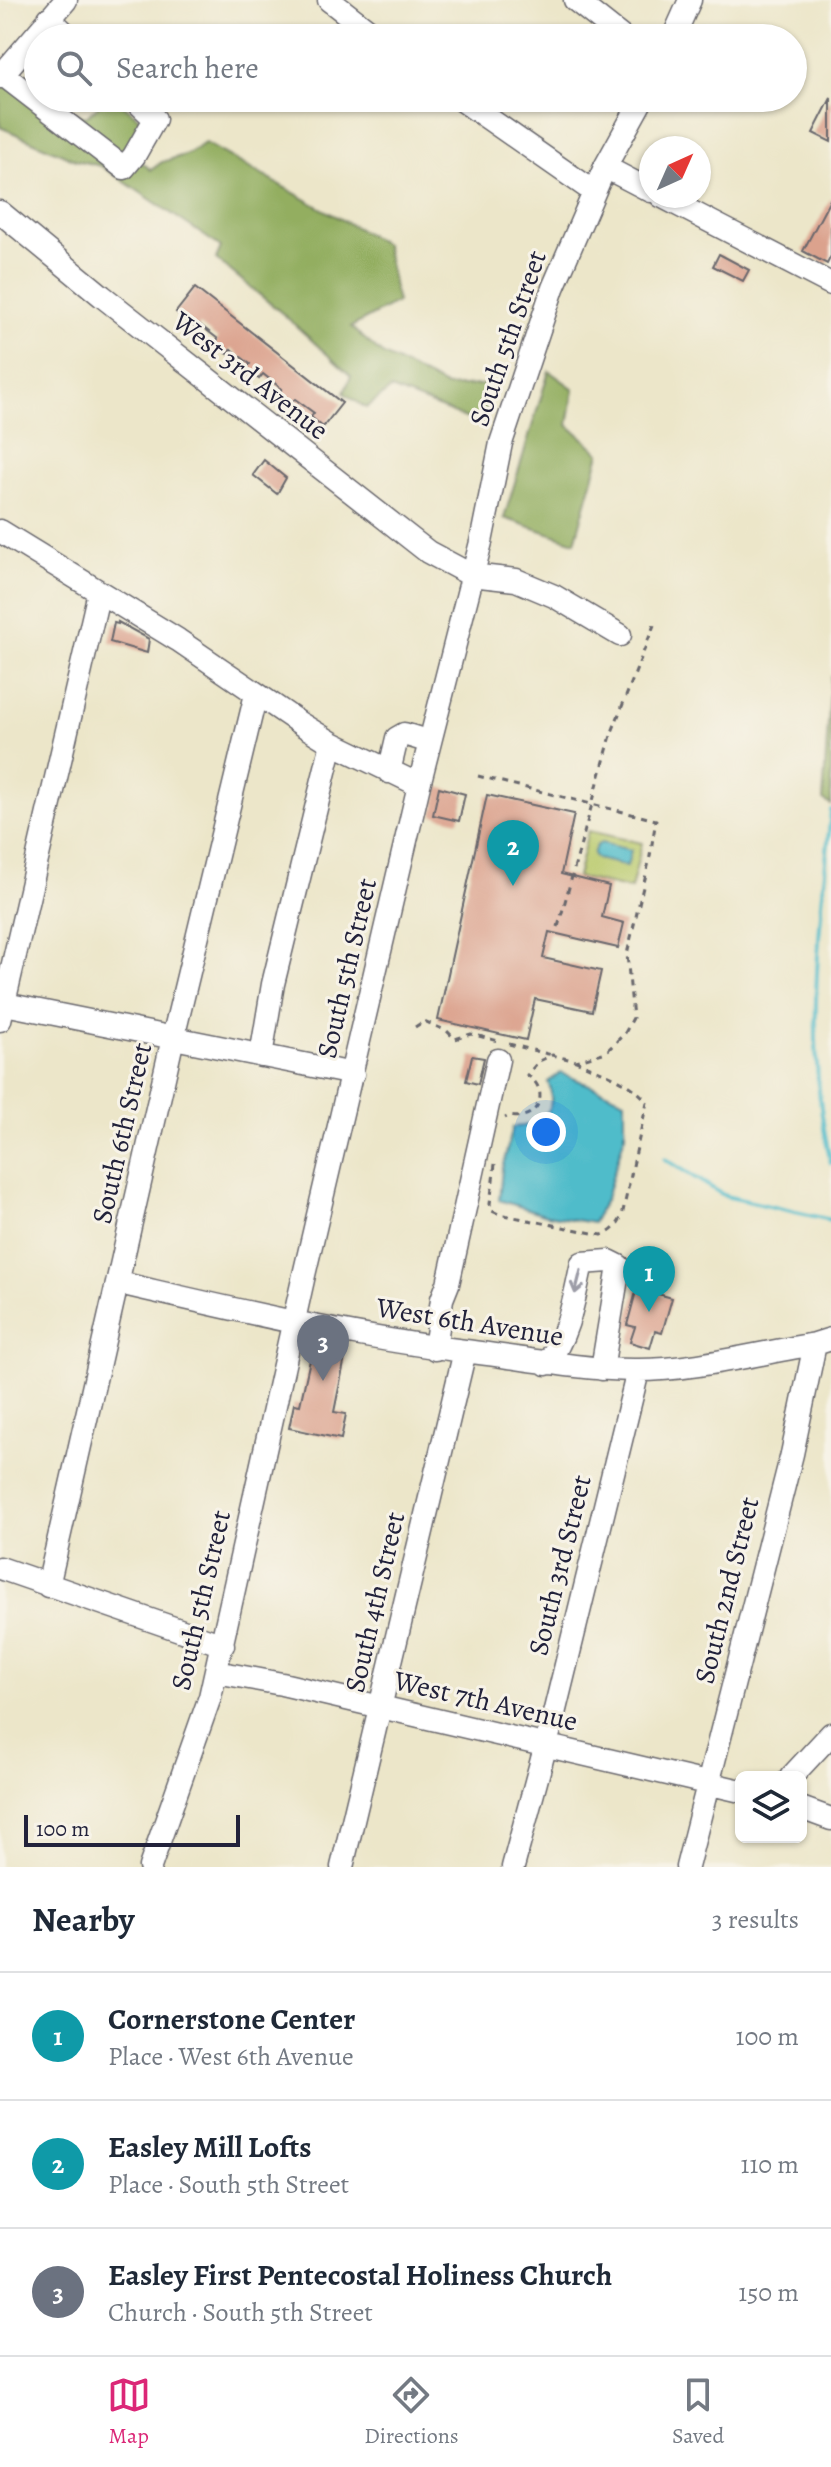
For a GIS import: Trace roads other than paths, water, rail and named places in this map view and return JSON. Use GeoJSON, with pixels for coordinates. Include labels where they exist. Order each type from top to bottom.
{"type":"FeatureCollection","features":[{"type":"Feature","properties":{"kind":"street"},"geometry":{"type":"LineString","coordinates":[[44,24],[66,0]]}},
{"type":"Feature","properties":{"kind":"street"},"geometry":{"type":"LineString","coordinates":[[329,0],[360,24]]}},
{"type":"Feature","properties":{"kind":"street"},"geometry":{"type":"LineString","coordinates":[[575,0],[605,24]]}},
{"type":"Feature","properties":{"kind":"street"},"geometry":{"type":"LineString","coordinates":[[679,24],[690,0]]}},
{"type":"Feature","properties":{"kind":"street"},"geometry":{"type":"LineString","coordinates":[[49,18],[55,24]]}},
{"type":"Feature","properties":{"kind":"street"},"geometry":{"type":"LineString","coordinates":[[24,48],[1,75],[24,92]]}},
{"type":"Feature","properties":{"kind":"street"},"geometry":{"type":"LineString","coordinates":[[50,112],[124,168],[155,119],[148,112]]}},
{"type":"Feature","properties":{"kind":"street"},"geometry":{"type":"LineString","coordinates":[[479,112],[594,192]]}},
{"type":"Feature","properties":{"kind":"street","name":"South 5th Street"},"geometry":{"type":"LineString","coordinates":[[150,1867],[210,1697],[223,1645],[294,1322],[419,785],[481,542],[501,443],[553,288],[605,167],[635,112]]}},
{"type":"Feature","properties":{"kind":"street"},"geometry":{"type":"LineString","coordinates":[[605,167],[639,185]]}},
{"type":"Feature","properties":{"kind":"street"},"geometry":{"type":"LineString","coordinates":[[684,208],[831,284]]}},
{"type":"Feature","properties":{"kind":"street","name":"West 3rd Avenue"},"geometry":{"type":"LineString","coordinates":[[0,212],[428,552],[471,575]]}},
{"type":"Feature","properties":{"kind":"street"},"geometry":{"type":"LineString","coordinates":[[0,531],[178,640],[332,743],[419,785]]}},
{"type":"Feature","properties":{"kind":"street"},"geometry":{"type":"LineString","coordinates":[[471,575],[516,580],[554,596],[620,635]]}},
{"type":"Feature","properties":{"kind":"street"},"geometry":{"type":"LineString","coordinates":[[99,592],[1,1009],[173,1038],[353,1074]]}},
{"type":"Feature","properties":{"kind":"street","name":"South 6th Street"},"geometry":{"type":"LineString","coordinates":[[48,1586],[173,1038],[256,694]]}},
{"type":"Feature","properties":{"kind":"street"},"geometry":{"type":"LineString","coordinates":[[389,772],[400,735],[430,742]]}},
{"type":"Feature","properties":{"kind":"street"},"geometry":{"type":"LineString","coordinates":[[261,1056],[273,984],[332,743]]}},
{"type":"Feature","properties":{"kind":"street"},"geometry":{"type":"LineString","coordinates":[[435,1349],[442,1299],[448,1284],[498,1060]]}},
{"type":"Feature","properties":{"kind":"street"},"geometry":{"type":"LineString","coordinates":[[546,1364],[565,1334],[582,1263],[609,1261],[619,1266],[602,1369]]}},
{"type":"Feature","properties":{"kind":"street","name":"West 6th Avenue"},"geometry":{"type":"LineString","coordinates":[[119,1283],[435,1349],[602,1369],[638,1371],[697,1364],[823,1342]]}},
{"type":"Feature","properties":{"kind":"street","name":"South 2nd Street"},"geometry":{"type":"LineString","coordinates":[[687,1867],[823,1342]]}},
{"type":"Feature","properties":{"kind":"street","name":"South 4th Street"},"geometry":{"type":"LineString","coordinates":[[342,1867],[465,1351]]}},
{"type":"Feature","properties":{"kind":"street","name":"South 3rd Street"},"geometry":{"type":"LineString","coordinates":[[513,1867],[638,1371]]}},
{"type":"Feature","properties":{"kind":"street"},"geometry":{"type":"LineString","coordinates":[[0,1568],[223,1645]]}},
{"type":"Feature","properties":{"kind":"street","name":"West 7th Avenue"},"geometry":{"type":"LineString","coordinates":[[216,1672],[282,1684],[735,1790]]}},
{"type":"Feature","properties":{"kind":"street"},"geometry":{"type":"LineString","coordinates":[[797,1771],[831,1734]]}},
{"type":"Feature","properties":{"kind":"street"},"geometry":{"type":"LineString","coordinates":[[807,1810],[831,1819]]}},
{"type":"Feature","properties":{"kind":"water"},"geometry":{"type":"Polygon","coordinates":[[[601,843],[631,850],[627,866],[597,859],[593,854],[601,843]]]}},
{"type":"Feature","properties":{"kind":"water"},"geometry":{"type":"Polygon","coordinates":[[[561,1073],[625,1100],[625,1135],[606,1198],[593,1223],[547,1215],[499,1200],[502,1169],[513,1127],[531,1124],[545,1115],[551,1101],[548,1082],[561,1073]]]}},
{"type":"Feature","properties":{"kind":"waterway"},"geometry":{"type":"LineString","coordinates":[[831,810],[816,987],[818,1075],[831,1163]]}},
{"type":"Feature","properties":{"kind":"waterway"},"geometry":{"type":"LineString","coordinates":[[665,1159],[725,1196],[831,1220]]}},
{"type":"Feature","properties":{"kind":"place","name":"Easley Mill Lofts"},"geometry":{"type":"Point","coordinates":[513,886]}},
{"type":"Feature","properties":{"kind":"place","name":"Cornerstone Center"},"geometry":{"type":"Point","coordinates":[649,1312]}},
{"type":"Feature","properties":{"kind":"place","name":"Easley First Pentecostal Holiness Church"},"geometry":{"type":"Point","coordinates":[323,1381]}}]}
